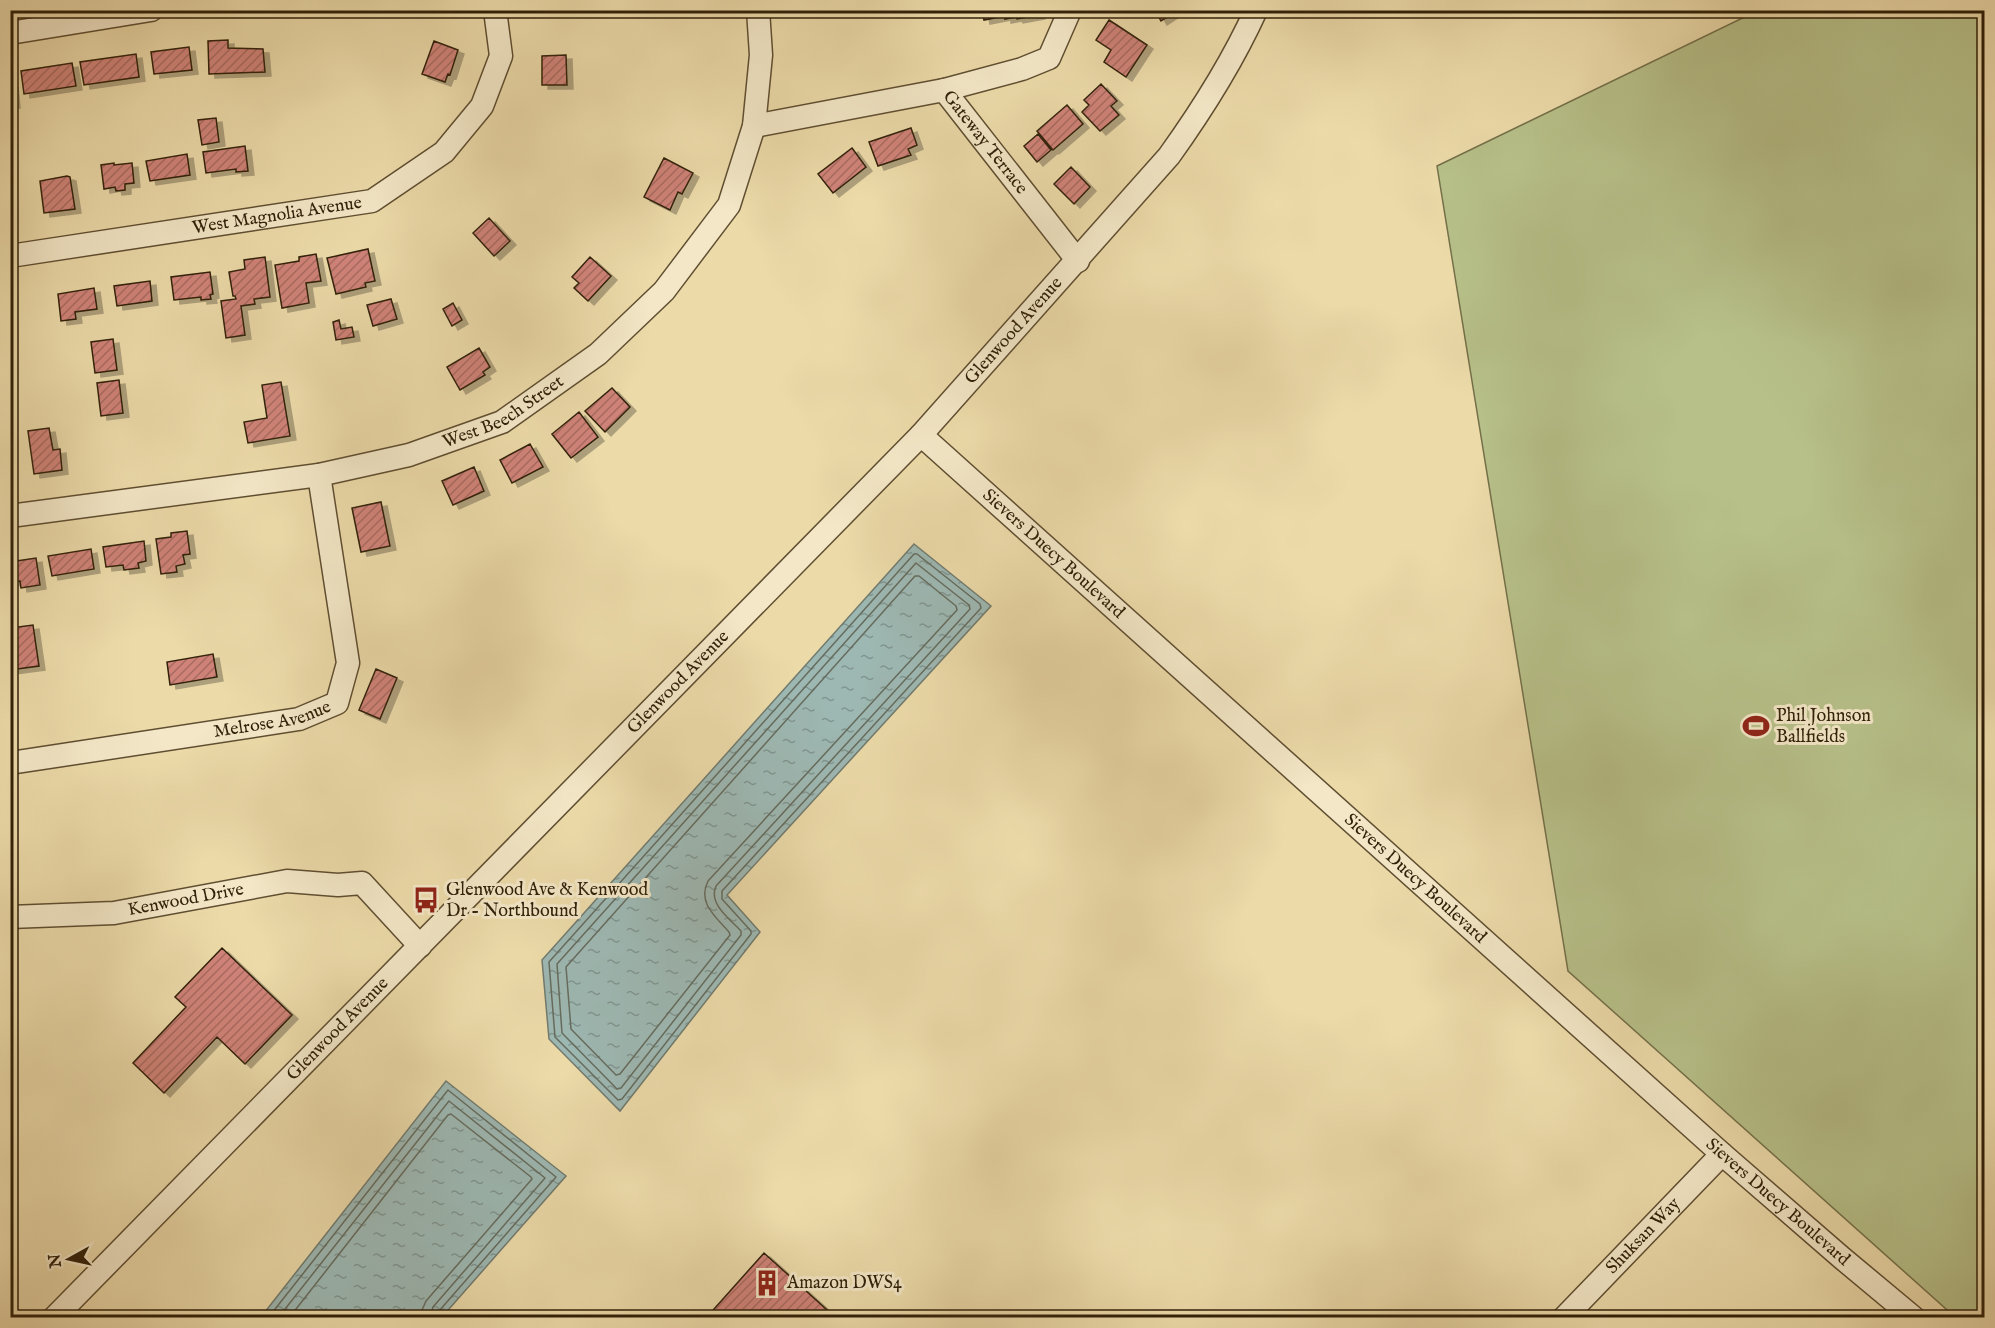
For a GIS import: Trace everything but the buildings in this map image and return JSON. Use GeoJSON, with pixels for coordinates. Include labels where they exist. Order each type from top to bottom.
{"type":"FeatureCollection","features":[{"type":"Feature","properties":{"kind":"street","name":"West Magnolia Avenue"},"geometry":{"type":"LineString","coordinates":[[10,256],[372,201],[444,152],[482,106],[501,56],[495,10]]}},
{"type":"Feature","properties":{"kind":"street","name":"West Beech Street"},"geometry":{"type":"LineString","coordinates":[[10,516],[319,475],[409,455],[502,422],[598,354],[663,291],[729,205],[754,126],[761,55],[758,10]]}},
{"type":"Feature","properties":{"kind":"street"},"geometry":{"type":"LineString","coordinates":[[944,90],[1022,69],[1049,58],[1070,10]]}},
{"type":"Feature","properties":{"kind":"street","name":"Glenwood Avenue"},"geometry":{"type":"LineString","coordinates":[[54,1317],[921,435],[1169,156],[1203,109],[1256,10]]}},
{"type":"Feature","properties":{"kind":"street"},"geometry":{"type":"LineString","coordinates":[[10,33],[142,11]]}},
{"type":"Feature","properties":{"kind":"street","name":"Gateway Terrace"},"geometry":{"type":"LineString","coordinates":[[754,126],[944,90],[1078,261]]}},
{"type":"Feature","properties":{"kind":"street","name":"Sievers Duecy Boulevard"},"geometry":{"type":"LineString","coordinates":[[921,435],[1722,1154],[1914,1317]]}},
{"type":"Feature","properties":{"kind":"street","name":"Melrose Avenue"},"geometry":{"type":"LineString","coordinates":[[10,763],[299,718],[338,703],[348,663],[319,475]]}},
{"type":"Feature","properties":{"kind":"street","name":"Kenwood Drive"},"geometry":{"type":"LineString","coordinates":[[10,917],[114,913],[287,881],[338,885],[362,883],[420,946]]}},
{"type":"Feature","properties":{"kind":"street","name":"Shuksan Way"},"geometry":{"type":"LineString","coordinates":[[1564,1317],[1722,1154]]}},
{"type":"Feature","properties":{"kind":"green space","name":"Phil Johnson Ballfields"},"geometry":{"type":"Polygon","coordinates":[[[1759,10],[1984,11],[1984,1317],[1955,1317],[1568,971],[1437,166],[1759,10]]]}},
{"type":"Feature","properties":{"kind":"water"},"geometry":{"type":"Polygon","coordinates":[[[914,544],[991,606],[727,895],[760,932],[620,1111],[549,1039],[542,960],[914,544]]]}},
{"type":"Feature","properties":{"kind":"water"},"geometry":{"type":"Polygon","coordinates":[[[446,1081],[566,1176],[442,1317],[261,1317],[446,1081]]]}},
{"type":"Feature","properties":{"kind":"place","name":"Phil Johnson Ballfields"},"geometry":{"type":"Point","coordinates":[1756,726]}},
{"type":"Feature","properties":{"kind":"place","name":"Glenwood Ave & Kenwood Dr - Northbound"},"geometry":{"type":"Point","coordinates":[426,900]}},
{"type":"Feature","properties":{"kind":"place","name":"Amazon DWS4"},"geometry":{"type":"Point","coordinates":[767,1283]}}]}
